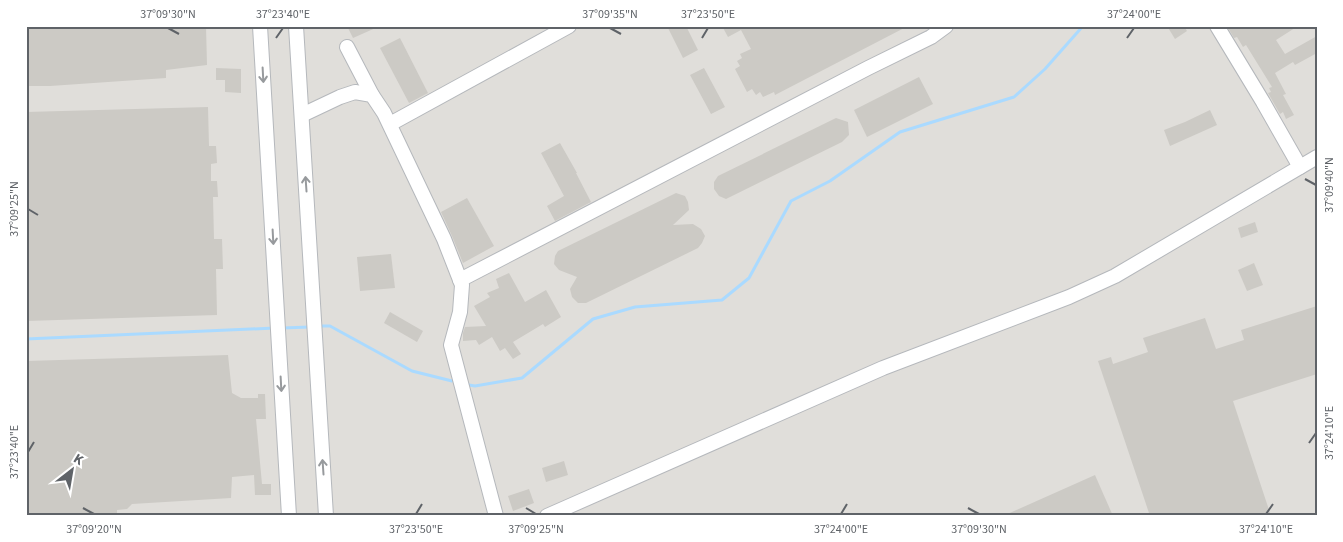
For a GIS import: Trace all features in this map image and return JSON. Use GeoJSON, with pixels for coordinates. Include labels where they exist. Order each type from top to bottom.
{"type":"FeatureCollection","features":[{"type":"Feature","properties":{"kind":"street"},"geometry":{"type":"LineString","coordinates":[[260,26],[289,516]]}},
{"type":"Feature","properties":{"kind":"street"},"geometry":{"type":"LineString","coordinates":[[296,26],[326,516]]}},
{"type":"Feature","properties":{"kind":"street"},"geometry":{"type":"LineString","coordinates":[[390,124],[569,26]]}},
{"type":"Feature","properties":{"kind":"street"},"geometry":{"type":"LineString","coordinates":[[460,280],[931,37],[946,26]]}},
{"type":"Feature","properties":{"kind":"street"},"geometry":{"type":"LineString","coordinates":[[1217,26],[1300,168]]}},
{"type":"Feature","properties":{"kind":"street"},"geometry":{"type":"LineString","coordinates":[[347,47],[372,96],[390,124],[444,239],[462,285],[460,312],[451,345],[496,516]]}},
{"type":"Feature","properties":{"kind":"street"},"geometry":{"type":"LineString","coordinates":[[302,115],[340,96],[355,92],[372,96]]}},
{"type":"Feature","properties":{"kind":"street"},"geometry":{"type":"LineString","coordinates":[[547,516],[874,372],[1069,297],[1115,276],[1317,157]]}},
{"type":"Feature","properties":{"kind":"shaded area"},"geometry":{"type":"Polygon","coordinates":[[[26,26],[1317,26],[1317,516],[26,516],[26,26]]]}},
{"type":"Feature","properties":{"kind":"building"},"geometry":{"type":"Polygon","coordinates":[[[26,26],[206,26],[207,65],[166,70],[166,78],[26,86],[26,26]]]}},
{"type":"Feature","properties":{"kind":"building"},"geometry":{"type":"Polygon","coordinates":[[[347,26],[380,26],[353,38],[347,26]]]}},
{"type":"Feature","properties":{"kind":"building"},"geometry":{"type":"Polygon","coordinates":[[[667,26],[686,26],[698,50],[683,58],[667,26]]]}},
{"type":"Feature","properties":{"kind":"building"},"geometry":{"type":"Polygon","coordinates":[[[722,26],[908,26],[775,95],[774,92],[763,97],[760,92],[756,95],[752,89],[747,92],[735,69],[740,66],[737,61],[742,58],[740,54],[751,49],[741,30],[728,37],[722,26]]]}},
{"type":"Feature","properties":{"kind":"building"},"geometry":{"type":"Polygon","coordinates":[[[1167,26],[1184,26],[1187,31],[1175,39],[1167,26]]]}},
{"type":"Feature","properties":{"kind":"building"},"geometry":{"type":"Polygon","coordinates":[[[1227,26],[1298,26],[1276,40],[1285,54],[1317,36],[1317,53],[1295,65],[1293,62],[1275,73],[1286,94],[1283,95],[1294,115],[1286,119],[1283,112],[1280,114],[1268,93],[1271,92],[1269,88],[1272,87],[1246,45],[1243,47],[1237,37],[1234,38],[1227,26]]]}},
{"type":"Feature","properties":{"kind":"building"},"geometry":{"type":"Polygon","coordinates":[[[400,38],[428,93],[409,103],[380,48],[400,38]]]}},
{"type":"Feature","properties":{"kind":"building"},"geometry":{"type":"Polygon","coordinates":[[[216,68],[241,69],[241,93],[225,92],[225,80],[216,80],[216,68]]]}},
{"type":"Feature","properties":{"kind":"building"},"geometry":{"type":"Polygon","coordinates":[[[704,68],[725,107],[711,114],[690,75],[704,68]]]}},
{"type":"Feature","properties":{"kind":"building"},"geometry":{"type":"Polygon","coordinates":[[[919,77],[933,104],[867,137],[854,110],[919,77]]]}},
{"type":"Feature","properties":{"kind":"building"},"geometry":{"type":"Polygon","coordinates":[[[208,107],[209,146],[216,146],[217,163],[211,164],[211,181],[217,181],[218,197],[213,197],[214,239],[222,239],[223,269],[216,269],[217,315],[26,321],[26,112],[208,107]]]}},
{"type":"Feature","properties":{"kind":"building"},"geometry":{"type":"Polygon","coordinates":[[[1210,110],[1217,125],[1170,146],[1164,130],[1210,110]]]}},
{"type":"Feature","properties":{"kind":"building"},"geometry":{"type":"Polygon","coordinates":[[[836,118],[848,122],[849,135],[842,142],[726,199],[719,196],[714,189],[714,182],[718,176],[836,118]]]}},
{"type":"Feature","properties":{"kind":"building"},"geometry":{"type":"Polygon","coordinates":[[[560,143],[591,202],[555,221],[547,206],[564,196],[541,153],[560,143]]]}},
{"type":"Feature","properties":{"kind":"building"},"geometry":{"type":"Polygon","coordinates":[[[676,193],[685,196],[689,210],[673,225],[693,224],[701,229],[705,236],[698,248],[586,303],[578,303],[572,297],[570,289],[577,277],[559,270],[554,264],[558,251],[676,193]]]}},
{"type":"Feature","properties":{"kind":"building"},"geometry":{"type":"Polygon","coordinates":[[[467,198],[494,246],[463,263],[441,212],[467,198]]]}},
{"type":"Feature","properties":{"kind":"building"},"geometry":{"type":"Polygon","coordinates":[[[1255,222],[1258,232],[1241,238],[1238,228],[1255,222]]]}},
{"type":"Feature","properties":{"kind":"building"},"geometry":{"type":"Polygon","coordinates":[[[391,254],[395,288],[360,291],[357,257],[391,254]]]}},
{"type":"Feature","properties":{"kind":"building"},"geometry":{"type":"Polygon","coordinates":[[[1254,263],[1263,285],[1247,291],[1238,270],[1254,263]]]}},
{"type":"Feature","properties":{"kind":"building"},"geometry":{"type":"Polygon","coordinates":[[[509,273],[525,302],[546,290],[561,317],[545,327],[543,324],[513,342],[521,354],[513,359],[505,348],[500,351],[492,337],[479,345],[476,340],[463,341],[465,327],[486,326],[474,306],[490,297],[487,293],[499,288],[496,279],[509,273]]]}},
{"type":"Feature","properties":{"kind":"building"},"geometry":{"type":"Polygon","coordinates":[[[1317,306],[1317,374],[1233,401],[1271,516],[1150,516],[1098,361],[1111,357],[1113,364],[1148,352],[1143,338],[1205,318],[1216,349],[1244,340],[1241,330],[1317,306]]]}},
{"type":"Feature","properties":{"kind":"building"},"geometry":{"type":"Polygon","coordinates":[[[390,312],[423,331],[417,342],[384,323],[390,312]]]}},
{"type":"Feature","properties":{"kind":"building"},"geometry":{"type":"Polygon","coordinates":[[[228,355],[232,393],[241,398],[258,398],[258,394],[265,394],[266,419],[256,419],[262,484],[271,484],[271,495],[255,495],[254,475],[232,477],[231,498],[132,504],[127,509],[117,510],[117,516],[26,516],[26,361],[228,355]]]}},
{"type":"Feature","properties":{"kind":"building"},"geometry":{"type":"Polygon","coordinates":[[[564,461],[568,475],[546,482],[542,468],[564,461]]]}},
{"type":"Feature","properties":{"kind":"building"},"geometry":{"type":"Polygon","coordinates":[[[1095,475],[1113,516],[1003,516],[1095,475]]]}},
{"type":"Feature","properties":{"kind":"building"},"geometry":{"type":"Polygon","coordinates":[[[529,489],[534,503],[513,511],[508,496],[529,489]]]}},
{"type":"Feature","properties":{"kind":"waterway"},"geometry":{"type":"LineString","coordinates":[[469,385],[475,386],[522,378],[593,319],[635,307],[722,300],[749,278],[791,201],[830,181],[900,132],[1014,97],[1045,69],[1083,26]]}},
{"type":"Feature","properties":{"kind":"waterway"},"geometry":{"type":"LineString","coordinates":[[319,326],[330,326],[412,371],[452,381]]}},
{"type":"Feature","properties":{"kind":"waterway"},"geometry":{"type":"LineString","coordinates":[[282,328],[310,327]]}},
{"type":"Feature","properties":{"kind":"waterway"},"geometry":{"type":"LineString","coordinates":[[26,339],[275,328]]}}]}
